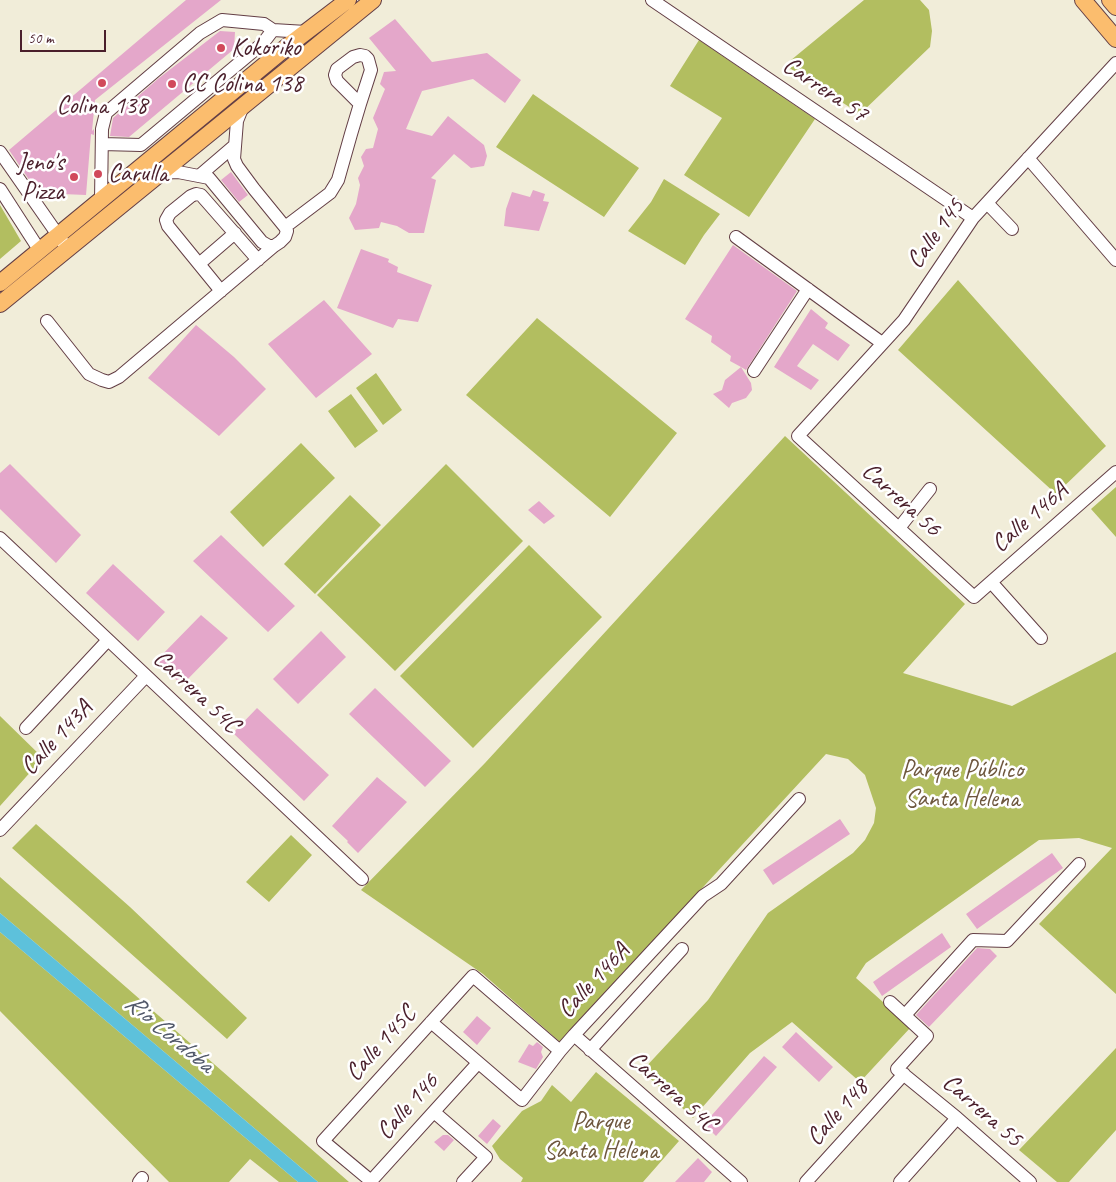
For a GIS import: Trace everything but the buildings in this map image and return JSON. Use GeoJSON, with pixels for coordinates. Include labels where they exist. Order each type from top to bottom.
{"type":"FeatureCollection","features":[{"type":"Feature","properties":{"kind":"main road"},"geometry":{"type":"LineString","coordinates":[[0,304],[63,242],[101,200],[306,32],[341,8],[373,0]]}},
{"type":"Feature","properties":{"kind":"main road"},"geometry":{"type":"LineString","coordinates":[[1083,0],[1116,39]]}},
{"type":"Feature","properties":{"kind":"main road"},"geometry":{"type":"LineString","coordinates":[[1110,0],[1116,7]]}},
{"type":"Feature","properties":{"kind":"main road"},"geometry":{"type":"LineString","coordinates":[[0,284],[40,251],[63,242],[160,172],[244,104],[341,8]]}},
{"type":"Feature","properties":{"kind":"street","name":"Carrera 57"},"geometry":{"type":"LineString","coordinates":[[652,0],[973,218]]}},
{"type":"Feature","properties":{"kind":"street"},"geometry":{"type":"LineString","coordinates":[[101,200],[102,129],[106,112],[200,33],[222,20],[264,24],[273,30],[306,32]]}},
{"type":"Feature","properties":{"kind":"street"},"geometry":{"type":"LineString","coordinates":[[102,144],[141,145],[264,43],[273,30]]}},
{"type":"Feature","properties":{"kind":"street","name":"Calle 145"},"geometry":{"type":"LineString","coordinates":[[798,436],[904,320],[973,218],[1116,63]]}},
{"type":"Feature","properties":{"kind":"street"},"geometry":{"type":"LineString","coordinates":[[47,321],[89,374],[109,382],[120,378],[285,237],[287,231],[285,227],[237,166],[234,155],[236,120],[244,104]]}},
{"type":"Feature","properties":{"kind":"street"},"geometry":{"type":"LineString","coordinates":[[285,227],[330,192],[336,184],[360,104]]}},
{"type":"Feature","properties":{"kind":"street"},"geometry":{"type":"LineString","coordinates":[[199,176],[234,146]]}},
{"type":"Feature","properties":{"kind":"street"},"geometry":{"type":"LineString","coordinates":[[0,152],[63,242]]}},
{"type":"Feature","properties":{"kind":"street"},"geometry":{"type":"LineString","coordinates":[[1028,158],[1114,253]]}},
{"type":"Feature","properties":{"kind":"street"},"geometry":{"type":"LineString","coordinates":[[160,172],[178,172],[212,180],[262,242],[269,246],[274,246]]}},
{"type":"Feature","properties":{"kind":"street"},"geometry":{"type":"LineString","coordinates":[[0,189],[40,251]]}},
{"type":"Feature","properties":{"kind":"street"},"geometry":{"type":"LineString","coordinates":[[221,291],[168,226],[166,220],[170,213],[192,196],[199,194],[258,260]]}},
{"type":"Feature","properties":{"kind":"street"},"geometry":{"type":"LineString","coordinates":[[987,203],[1012,229]]}},
{"type":"Feature","properties":{"kind":"street"},"geometry":{"type":"LineString","coordinates":[[199,264],[235,233]]}},
{"type":"Feature","properties":{"kind":"street"},"geometry":{"type":"LineString","coordinates":[[736,236],[882,343]]}},
{"type":"Feature","properties":{"kind":"street"},"geometry":{"type":"LineString","coordinates":[[754,371],[808,290]]}},
{"type":"Feature","properties":{"kind":"street","name":"Carrera 56"},"geometry":{"type":"LineString","coordinates":[[798,436],[974,597]]}},
{"type":"Feature","properties":{"kind":"street","name":"Calle 146A"},"geometry":{"type":"LineString","coordinates":[[974,597],[1116,472]]}},
{"type":"Feature","properties":{"kind":"street"},"geometry":{"type":"LineString","coordinates":[[899,528],[930,489]]}},
{"type":"Feature","properties":{"kind":"street","name":"Carrera 54C"},"geometry":{"type":"LineString","coordinates":[[0,538],[362,879]]}},
{"type":"Feature","properties":{"kind":"street"},"geometry":{"type":"LineString","coordinates":[[991,582],[1041,638]]}},
{"type":"Feature","properties":{"kind":"street"},"geometry":{"type":"LineString","coordinates":[[26,728],[108,640]]}},
{"type":"Feature","properties":{"kind":"street","name":"Calle 143A"},"geometry":{"type":"LineString","coordinates":[[0,830],[146,676]]}},
{"type":"Feature","properties":{"kind":"street","name":"Calle 146A"},"geometry":{"type":"LineString","coordinates":[[478,1063],[522,1100],[574,1035],[703,896],[726,878],[799,799]]}},
{"type":"Feature","properties":{"kind":"street"},"geometry":{"type":"LineString","coordinates":[[905,1015],[973,940],[1007,942],[1078,864]]}},
{"type":"Feature","properties":{"kind":"street"},"geometry":{"type":"LineString","coordinates":[[590,1050],[682,949]]}},
{"type":"Feature","properties":{"kind":"street","name":"Calle 145C"},"geometry":{"type":"LineString","coordinates":[[371,1181],[323,1141],[472,976],[560,1051]]}},
{"type":"Feature","properties":{"kind":"street"},"geometry":{"type":"LineString","coordinates":[[890,1002],[927,1036],[897,1069],[904,1074]]}},
{"type":"Feature","properties":{"kind":"street"},"geometry":{"type":"LineString","coordinates":[[431,1022],[478,1063]]}},
{"type":"Feature","properties":{"kind":"street","name":"Carrera 54C"},"geometry":{"type":"LineString","coordinates":[[574,1035],[741,1182]]}},
{"type":"Feature","properties":{"kind":"street","name":"Calle 146"},"geometry":{"type":"LineString","coordinates":[[371,1181],[478,1063]]}},
{"type":"Feature","properties":{"kind":"street","name":"Carrera 55"},"geometry":{"type":"LineString","coordinates":[[904,1074],[1030,1182]]}},
{"type":"Feature","properties":{"kind":"street","name":"Calle 148"},"geometry":{"type":"LineString","coordinates":[[806,1182],[904,1074]]}},
{"type":"Feature","properties":{"kind":"street"},"geometry":{"type":"LineString","coordinates":[[434,1112],[486,1157],[463,1182]]}},
{"type":"Feature","properties":{"kind":"street"},"geometry":{"type":"LineString","coordinates":[[900,1182],[957,1118]]}},
{"type":"Feature","properties":{"kind":"green space"},"geometry":{"type":"Polygon","coordinates":[[[864,0],[920,0],[929,10],[932,31],[930,47],[860,114],[785,65],[864,0]]]}},
{"type":"Feature","properties":{"kind":"green space"},"geometry":{"type":"Polygon","coordinates":[[[699,40],[815,119],[749,217],[684,175],[722,118],[670,86],[699,40]]]}},
{"type":"Feature","properties":{"kind":"green space"},"geometry":{"type":"Polygon","coordinates":[[[533,94],[639,168],[604,217],[496,147],[533,94]]]}},
{"type":"Feature","properties":{"kind":"green space"},"geometry":{"type":"Polygon","coordinates":[[[664,179],[720,214],[685,265],[628,231],[651,202],[664,179]]]}},
{"type":"Feature","properties":{"kind":"green space"},"geometry":{"type":"Polygon","coordinates":[[[0,205],[21,241],[0,259],[0,205]]]}},
{"type":"Feature","properties":{"kind":"green space"},"geometry":{"type":"Polygon","coordinates":[[[958,280],[1106,446],[1056,494],[898,350],[958,280]]]}},
{"type":"Feature","properties":{"kind":"green space"},"geometry":{"type":"Polygon","coordinates":[[[537,318],[677,433],[610,517],[466,395],[537,318]]]}},
{"type":"Feature","properties":{"kind":"green space"},"geometry":{"type":"Polygon","coordinates":[[[376,373],[402,410],[383,425],[356,388],[376,373]]]}},
{"type":"Feature","properties":{"kind":"green space"},"geometry":{"type":"Polygon","coordinates":[[[351,394],[378,431],[355,448],[328,411],[351,394]]]}},
{"type":"Feature","properties":{"kind":"green space","name":"Parque Público Santa Helena"},"geometry":{"type":"Polygon","coordinates":[[[785,436],[965,604],[903,673],[1012,706],[1116,652],[1116,994],[1039,924],[1112,848],[1079,838],[1039,840],[866,963],[856,978],[911,1027],[860,1082],[792,1022],[750,1053],[693,1118],[642,1071],[708,1000],[768,913],[853,853],[865,840],[874,823],[876,808],[865,775],[848,759],[826,754],[560,1042],[483,974],[361,890],[485,763],[785,436]]]}},
{"type":"Feature","properties":{"kind":"green space"},"geometry":{"type":"Polygon","coordinates":[[[301,443],[335,478],[263,547],[230,512],[301,443]]]}},
{"type":"Feature","properties":{"kind":"green space"},"geometry":{"type":"Polygon","coordinates":[[[446,464],[523,541],[395,671],[317,595],[446,464]]]}},
{"type":"Feature","properties":{"kind":"green space"},"geometry":{"type":"Polygon","coordinates":[[[1116,487],[1116,537],[1091,509],[1116,487]]]}},
{"type":"Feature","properties":{"kind":"green space"},"geometry":{"type":"Polygon","coordinates":[[[350,495],[381,525],[315,594],[284,564],[350,495]]]}},
{"type":"Feature","properties":{"kind":"green space"},"geometry":{"type":"Polygon","coordinates":[[[529,545],[602,617],[473,748],[400,676],[529,545]]]}},
{"type":"Feature","properties":{"kind":"green space"},"geometry":{"type":"Polygon","coordinates":[[[0,716],[43,758],[0,806],[0,716]]]}},
{"type":"Feature","properties":{"kind":"green space"},"geometry":{"type":"Polygon","coordinates":[[[36,824],[130,907],[247,1018],[227,1039],[12,848],[36,824]]]}},
{"type":"Feature","properties":{"kind":"green space"},"geometry":{"type":"Polygon","coordinates":[[[291,835],[312,855],[269,902],[246,882],[291,835]]]}},
{"type":"Feature","properties":{"kind":"green space"},"geometry":{"type":"Polygon","coordinates":[[[0,877],[349,1182],[318,1182],[0,913],[0,877]]]}},
{"type":"Feature","properties":{"kind":"green space"},"geometry":{"type":"Polygon","coordinates":[[[0,932],[298,1182],[279,1182],[250,1159],[229,1182],[169,1182],[0,1011],[0,932]]]}},
{"type":"Feature","properties":{"kind":"green space"},"geometry":{"type":"Polygon","coordinates":[[[1116,1048],[1116,1130],[1069,1182],[1057,1182],[1019,1150],[1116,1048]]]}},
{"type":"Feature","properties":{"kind":"green space","name":"Parque Santa Helena"},"geometry":{"type":"Polygon","coordinates":[[[596,1072],[679,1141],[643,1182],[521,1182],[523,1178],[500,1159],[492,1146],[522,1111],[541,1101],[552,1085],[571,1102],[596,1072]]]}},
{"type":"Feature","properties":{"kind":"water"},"geometry":{"type":"Polygon","coordinates":[[[0,913],[318,1182],[298,1182],[0,932],[0,913]]]}},
{"type":"Feature","properties":{"kind":"place","name":"Kokoriko"},"geometry":{"type":"Point","coordinates":[221,48]}},
{"type":"Feature","properties":{"kind":"place","name":"Colina 138"},"geometry":{"type":"Point","coordinates":[102,83]}},
{"type":"Feature","properties":{"kind":"place","name":"CC Colina 138"},"geometry":{"type":"Point","coordinates":[172,84]}},
{"type":"Feature","properties":{"kind":"place","name":"Carulla"},"geometry":{"type":"Point","coordinates":[98,174]}},
{"type":"Feature","properties":{"kind":"place","name":"Jeno's Pizza"},"geometry":{"type":"Point","coordinates":[74,177]}},
{"type":"Feature","properties":{"kind":"water label","name":"Rio Cordoba"},"geometry":{"type":"Point","coordinates":[169,1034]}}]}
